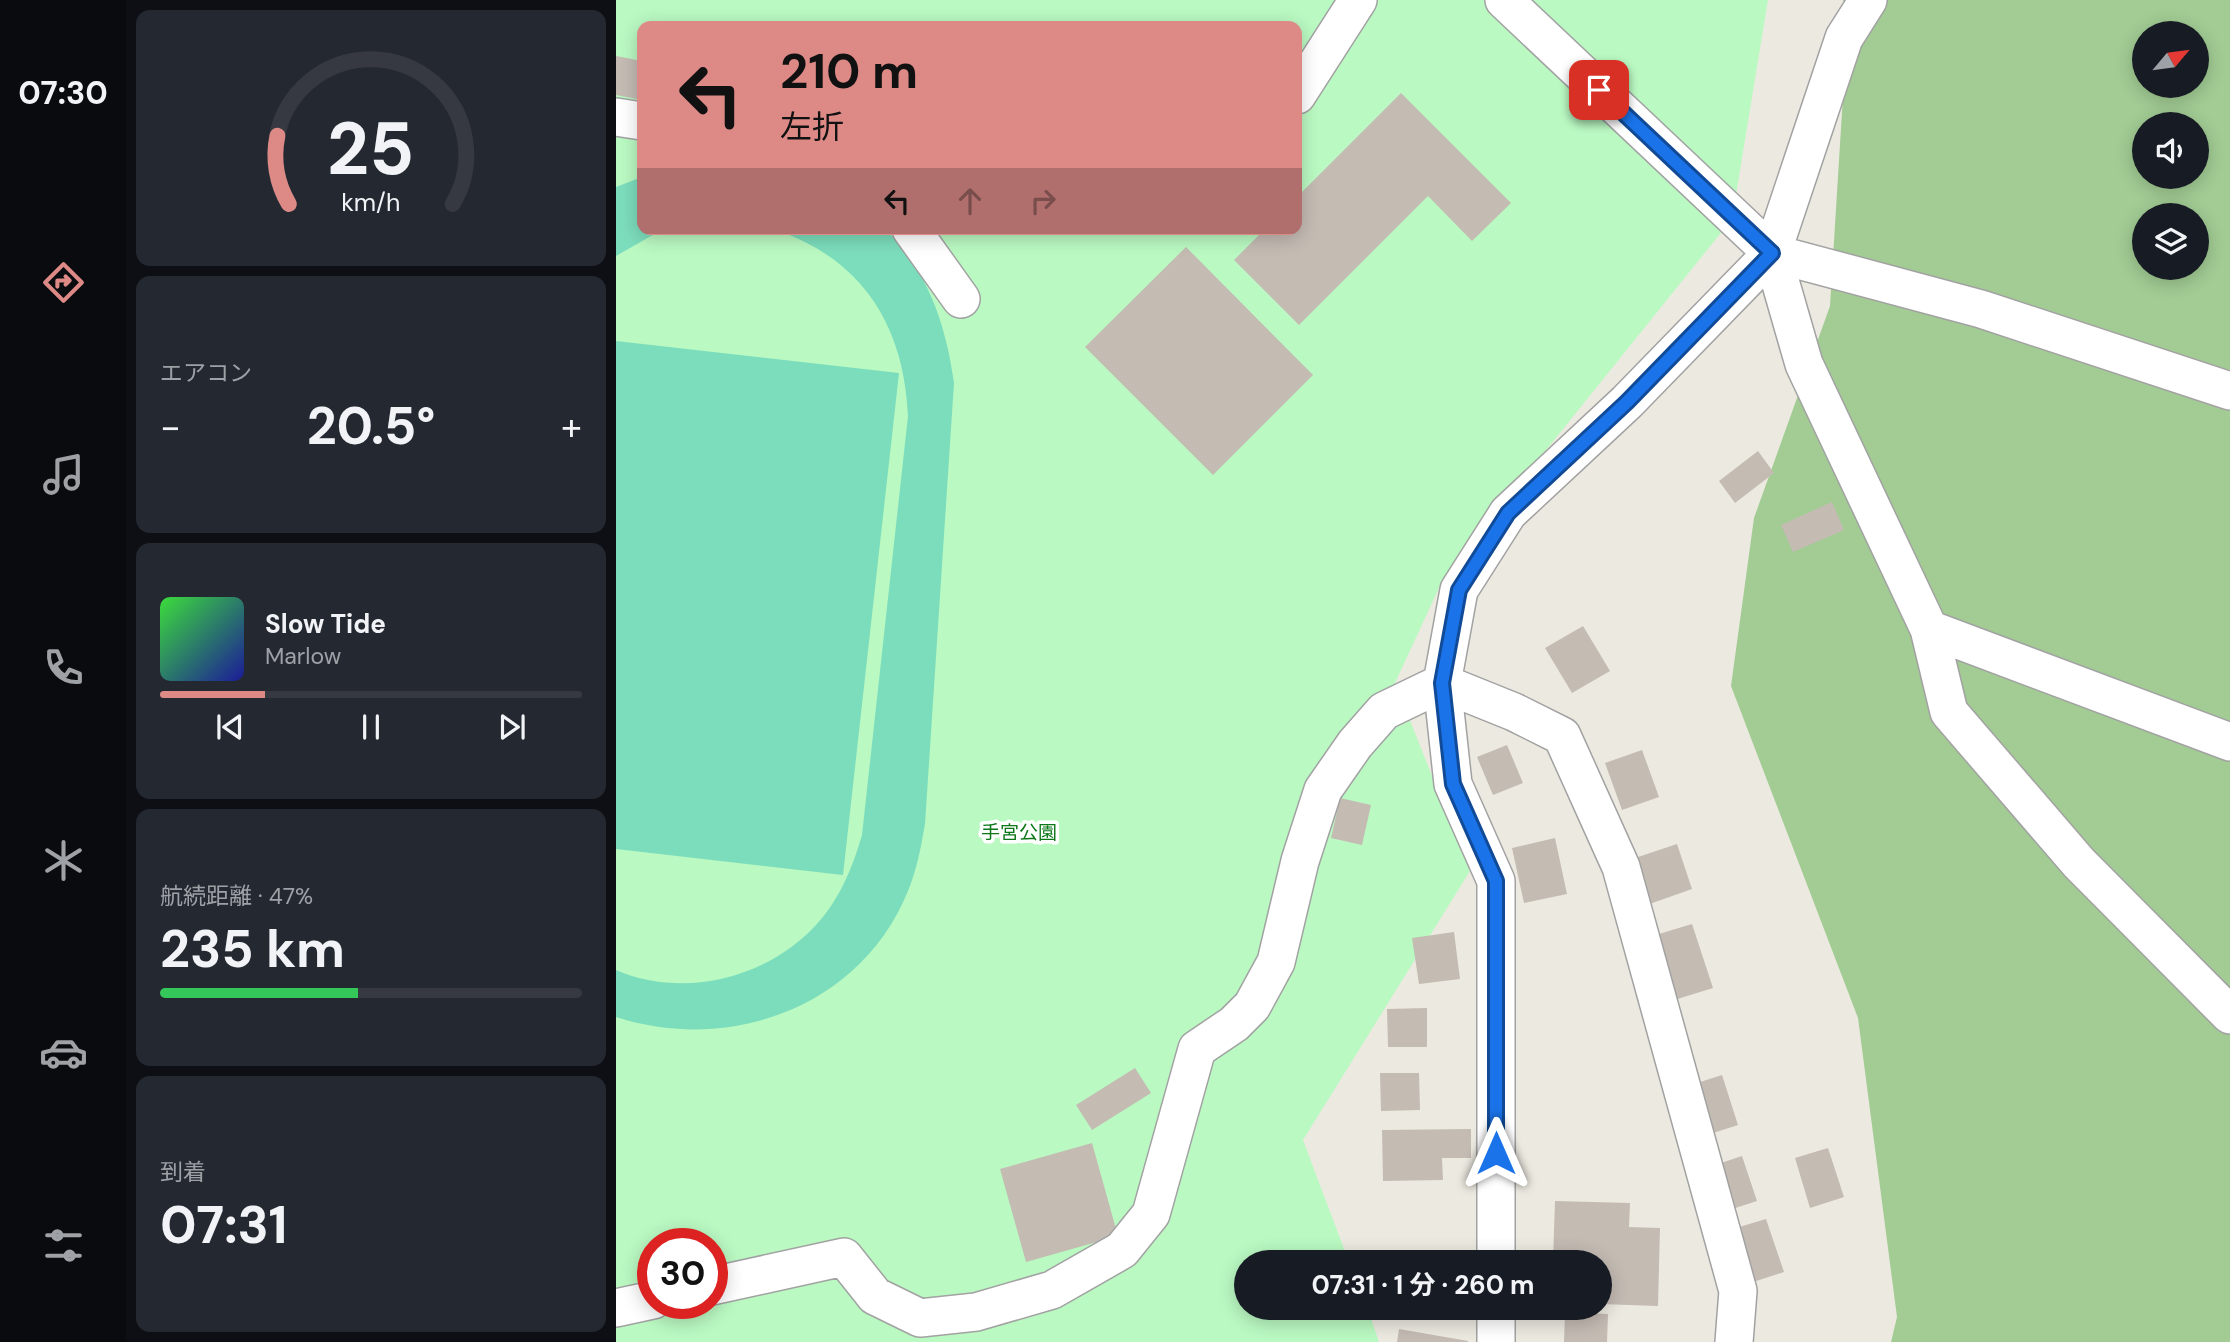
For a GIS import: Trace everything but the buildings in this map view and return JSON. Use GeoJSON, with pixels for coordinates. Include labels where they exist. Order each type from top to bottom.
{"type":"FeatureCollection","features":[{"type":"Feature","properties":{"kind":"street"},"geometry":{"type":"LineString","coordinates":[[1302,87],[1358,0]]}},
{"type":"Feature","properties":{"kind":"street"},"geometry":{"type":"LineString","coordinates":[[1504,0],[1772,253],[1981,309],[2230,391]]}},
{"type":"Feature","properties":{"kind":"street"},"geometry":{"type":"LineString","coordinates":[[1496,1250],[1496,881],[1453,784],[1442,683],[1459,590],[1508,513],[1627,402],[1772,253],[1844,38],[1868,0]]}},
{"type":"Feature","properties":{"kind":"street"},"geometry":{"type":"LineString","coordinates":[[616,117],[637,120]]}},
{"type":"Feature","properties":{"kind":"street"},"geometry":{"type":"LineString","coordinates":[[915,235],[961,299]]}},
{"type":"Feature","properties":{"kind":"street"},"geometry":{"type":"LineString","coordinates":[[1772,253],[1804,364],[1929,629],[1949,712],[2079,863],[2230,1015]]}},
{"type":"Feature","properties":{"kind":"street"},"geometry":{"type":"LineString","coordinates":[[1929,629],[2230,742]]}},
{"type":"Feature","properties":{"kind":"street"},"geometry":{"type":"LineString","coordinates":[[728,1282],[844,1257],[875,1296],[920,1318],[976,1312],[1052,1290],[1122,1250],[1151,1214],[1197,1049],[1234,1024],[1252,1006],[1276,962],[1300,861],[1323,790],[1355,744],[1384,712],[1442,683],[1514,712],[1562,736],[1621,867],[1738,1291],[1734,1342]]}},
{"type":"Feature","properties":{"kind":"street"},"geometry":{"type":"LineString","coordinates":[[616,1308],[637,1303]]}},
{"type":"Feature","properties":{"kind":"street"},"geometry":{"type":"LineString","coordinates":[[1496,1320],[1496,1342]]}},
{"type":"Feature","properties":{"kind":"green space","name":"手宮公園"},"geometry":{"type":"Polygon","coordinates":[[[616,0],[1768,0],[1732,219],[1444,577],[1395,683],[1470,871],[1303,1140],[1344,1250],[1234,1250],[1234,1320],[1371,1320],[1379,1342],[616,1342],[616,0]]]}},
{"type":"Feature","properties":{"kind":"green space"},"geometry":{"type":"Polygon","coordinates":[[[1843,0],[2230,0],[2230,1342],[1891,1342],[1897,1317],[1858,1018],[1731,686],[1754,518],[1830,306],[1848,15],[1843,0]]]}},
{"type":"Feature","properties":{"kind":"green space"},"geometry":{"type":"Polygon","coordinates":[[[637,179],[637,235],[654,235],[616,256],[616,187],[637,179]]]}},
{"type":"Feature","properties":{"kind":"green space"},"geometry":{"type":"Polygon","coordinates":[[[787,235],[891,235],[924,281],[940,320],[951,361],[954,383],[925,824],[911,883],[887,931],[859,965],[825,992],[787,1011],[746,1024],[703,1029],[659,1027],[616,1017],[616,970],[645,979],[674,983],[704,982],[733,976],[761,965],[810,932],[829,909],[840,892],[862,835],[908,416],[905,383],[898,352],[887,324],[872,299],[854,277],[831,258],[787,235]]]}},
{"type":"Feature","properties":{"kind":"green space"},"geometry":{"type":"Polygon","coordinates":[[[616,341],[899,373],[843,875],[616,849],[616,341]]]}},
{"type":"Feature","properties":{"kind":"route"},"geometry":{"type":"LineString","coordinates":[[1496,1153],[1496,881],[1453,784],[1442,683],[1459,590],[1508,513],[1627,402],[1772,253],[1599,90]]}}]}
